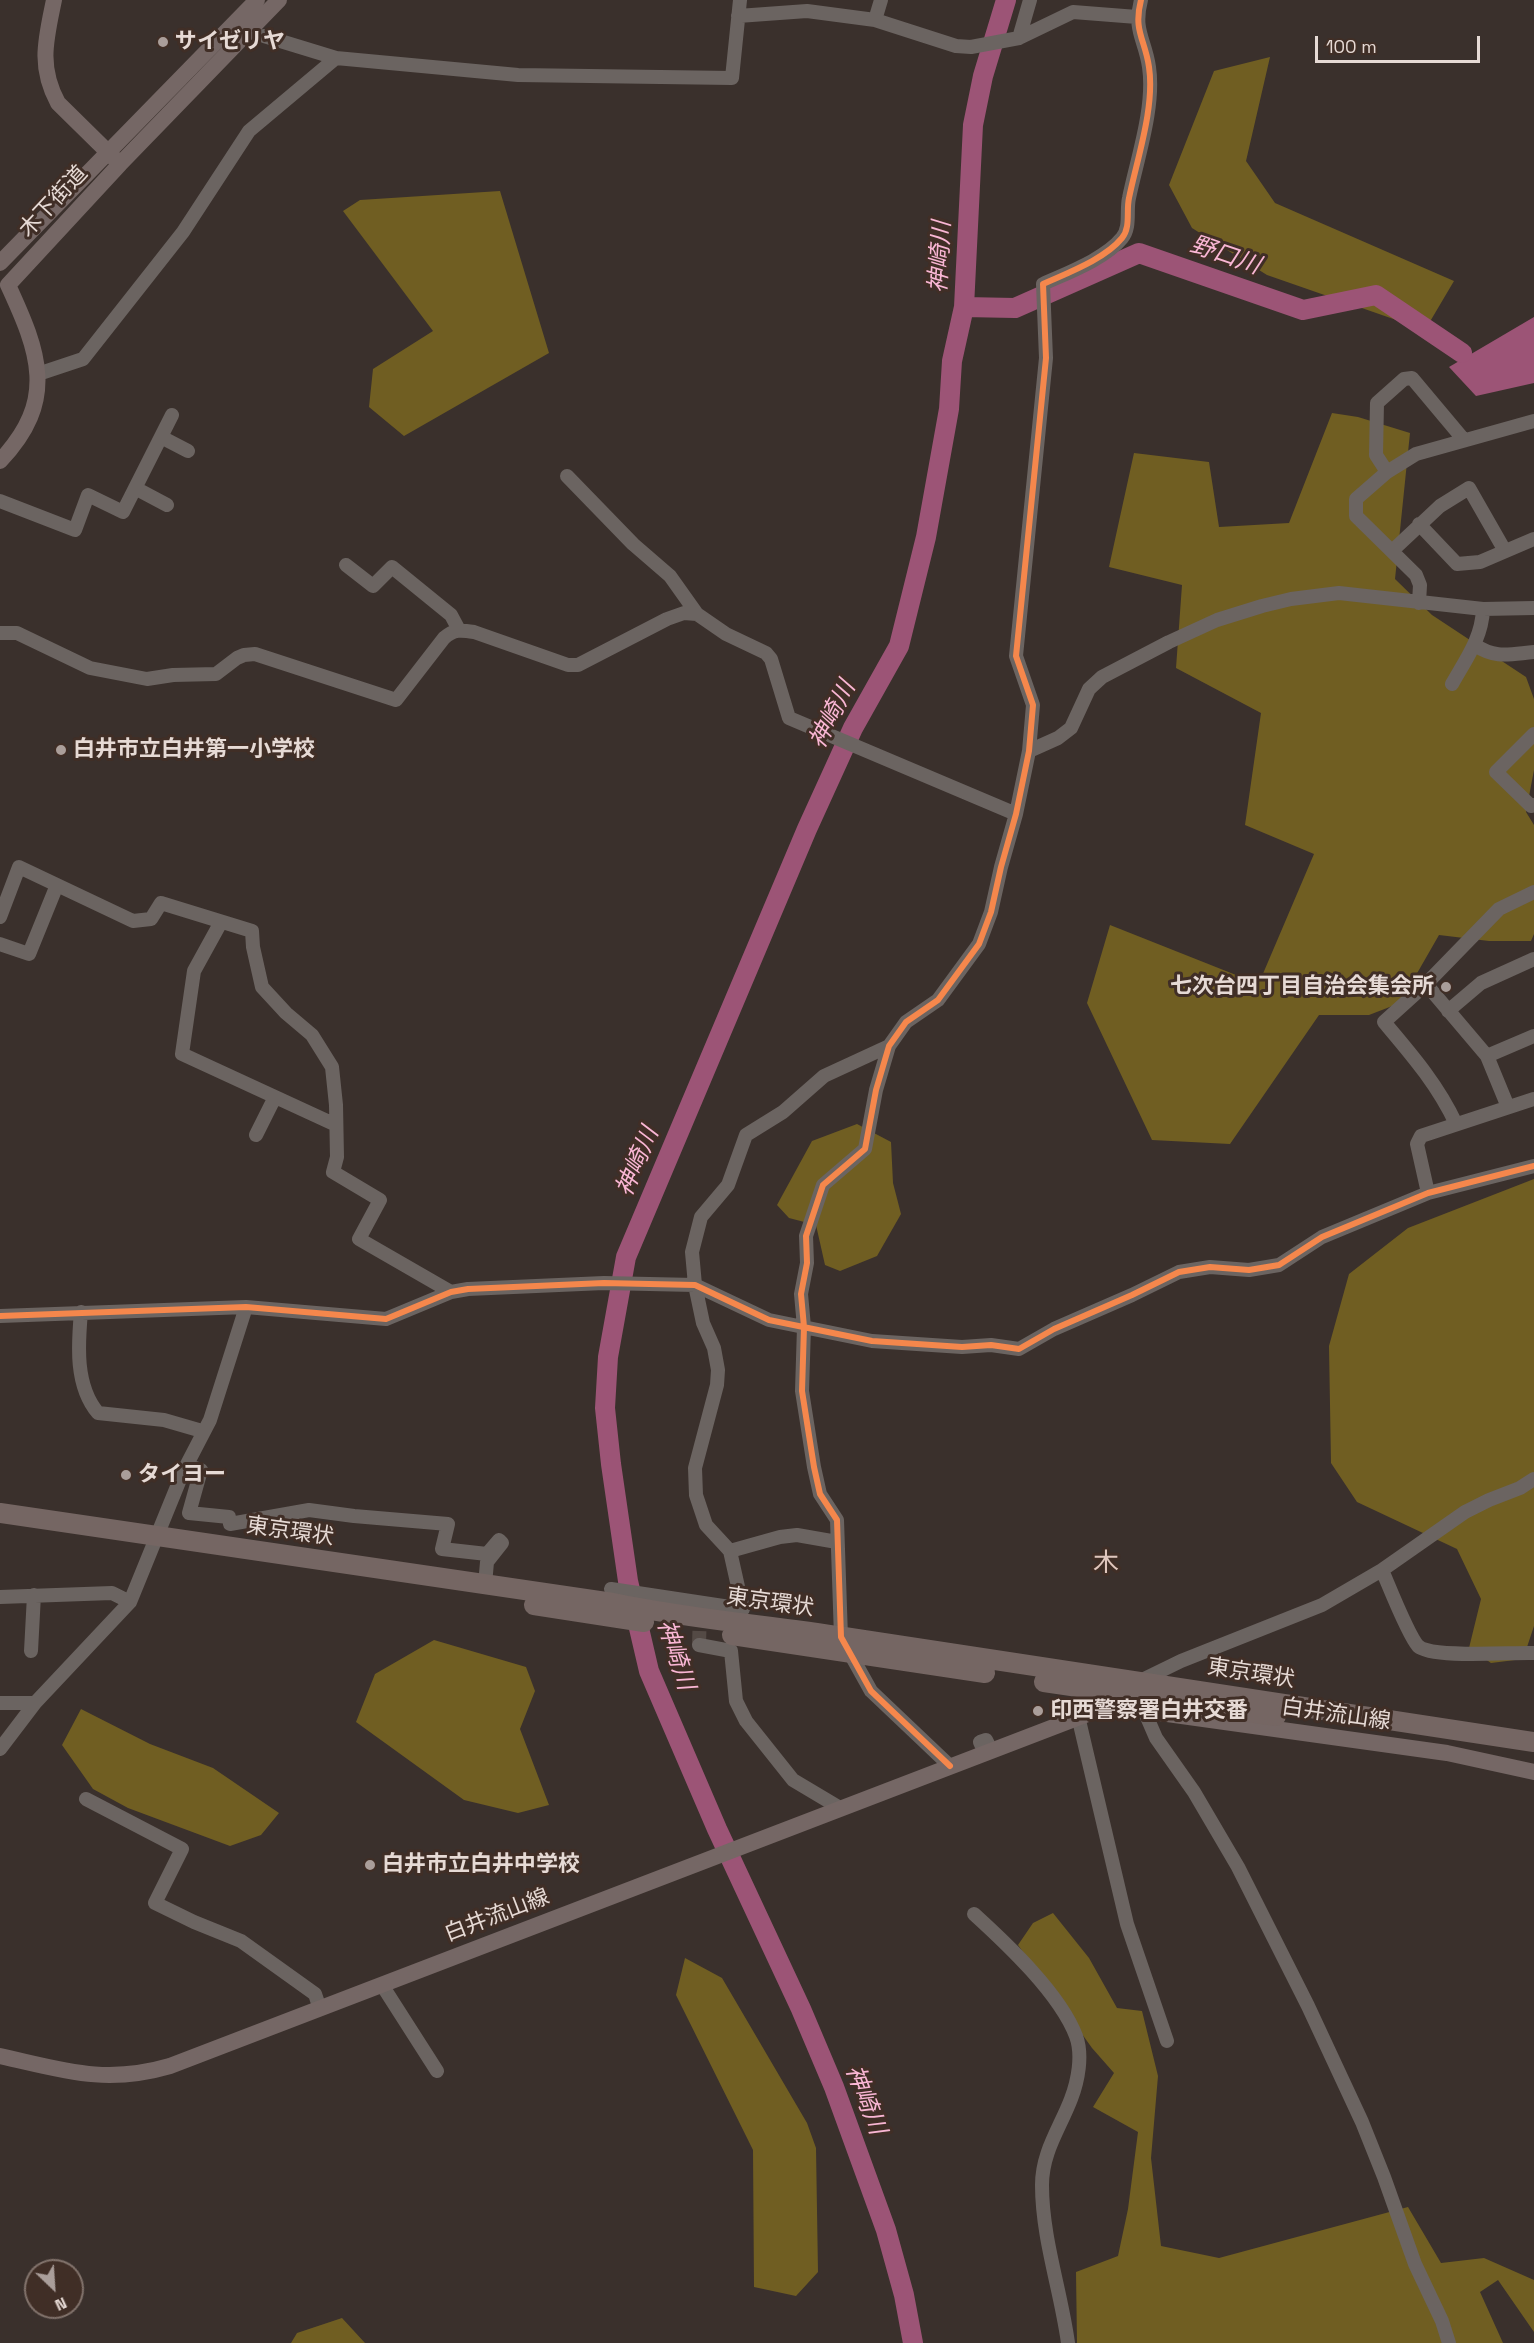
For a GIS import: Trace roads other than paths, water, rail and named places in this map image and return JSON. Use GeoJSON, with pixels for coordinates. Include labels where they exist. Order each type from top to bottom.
{"type":"FeatureCollection","features":[{"type":"Feature","properties":{"kind":"highway","name":"東京環状"},"geometry":{"type":"LineString","coordinates":[[0,1513],[154,1543],[613,1603]]}},
{"type":"Feature","properties":{"kind":"highway","name":"東京環状"},"geometry":{"type":"LineString","coordinates":[[0,1527],[154,1543],[485,1585],[613,1603],[846,1645],[1534,1742]]}},
{"type":"Feature","properties":{"kind":"highway","name":"東京環状"},"geometry":{"type":"LineString","coordinates":[[1139,1688],[1534,1754]]}},
{"type":"Feature","properties":{"kind":"main road"},"geometry":{"type":"LineString","coordinates":[[107,152],[257,0]]}},
{"type":"Feature","properties":{"kind":"main road"},"geometry":{"type":"LineString","coordinates":[[120,164],[279,0]]}},
{"type":"Feature","properties":{"kind":"main road","name":"木下街道"},"geometry":{"type":"LineString","coordinates":[[0,461],[21,435],[28,420],[37,391],[38,374],[33,344],[22,315],[2,288],[120,164],[58,103],[52,91],[46,73],[44,54],[50,1]]}},
{"type":"Feature","properties":{"kind":"main road","name":"木下街道"},"geometry":{"type":"LineString","coordinates":[[0,263],[107,152]]}},
{"type":"Feature","properties":{"kind":"main road","name":"白井流山線"},"geometry":{"type":"LineString","coordinates":[[0,2056],[89,2075],[126,2076],[170,2066],[988,1752],[1078,1716],[1139,1688],[1153,1712],[1447,1753],[1534,1772]]}},
{"type":"Feature","properties":{"kind":"street"},"geometry":{"type":"LineString","coordinates":[[264,36],[336,58],[519,75],[732,78],[740,0]]}},
{"type":"Feature","properties":{"kind":"street"},"geometry":{"type":"LineString","coordinates":[[875,20],[881,0]]}},
{"type":"Feature","properties":{"kind":"street"},"geometry":{"type":"LineString","coordinates":[[1019,38],[1030,0]]}},
{"type":"Feature","properties":{"kind":"street"},"geometry":{"type":"LineString","coordinates":[[950,1766],[871,1691],[846,1645],[837,1520],[820,1494],[802,1391],[804,1327],[801,1294],[807,1263],[806,1236],[824,1185],[865,1149],[876,1090],[889,1046],[906,1023],[938,1000],[979,944],[992,912],[1029,751],[1033,705],[1016,656],[1046,358],[1043,284],[1090,262],[1123,237],[1128,219],[1128,200],[1135,177],[1148,110],[1149,68],[1137,17],[1141,0]]}},
{"type":"Feature","properties":{"kind":"street"},"geometry":{"type":"LineString","coordinates":[[738,16],[807,11],[875,20],[956,46],[971,47],[1019,38],[1073,12],[1137,17]]}},
{"type":"Feature","properties":{"kind":"street"},"geometry":{"type":"LineString","coordinates":[[38,374],[83,358],[183,232],[249,131],[336,58]]}},
{"type":"Feature","properties":{"kind":"street"},"geometry":{"type":"LineString","coordinates":[[1387,472],[1377,455],[1377,403],[1404,379],[1413,378],[1464,440]]}},
{"type":"Feature","properties":{"kind":"street"},"geometry":{"type":"LineString","coordinates":[[0,501],[75,530],[88,495],[123,512],[172,414]]}},
{"type":"Feature","properties":{"kind":"street"},"geometry":{"type":"LineString","coordinates":[[1419,603],[1420,585],[1416,575],[1356,516],[1356,499],[1387,472],[1416,454],[1534,421]]}},
{"type":"Feature","properties":{"kind":"street"},"geometry":{"type":"LineString","coordinates":[[161,437],[188,451]]}},
{"type":"Feature","properties":{"kind":"street"},"geometry":{"type":"LineString","coordinates":[[567,476],[633,544],[670,576],[698,614],[726,634],[766,653],[774,665],[789,718],[1016,814]]}},
{"type":"Feature","properties":{"kind":"street"},"geometry":{"type":"LineString","coordinates":[[135,488],[167,505]]}},
{"type":"Feature","properties":{"kind":"street"},"geometry":{"type":"LineString","coordinates":[[1392,551],[1419,524],[1469,488],[1505,551]]}},
{"type":"Feature","properties":{"kind":"street"},"geometry":{"type":"LineString","coordinates":[[1419,524],[1457,564],[1480,562],[1534,539]]}},
{"type":"Feature","properties":{"kind":"street"},"geometry":{"type":"LineString","coordinates":[[346,566],[373,586],[392,567],[451,615],[459,630]]}},
{"type":"Feature","properties":{"kind":"street"},"geometry":{"type":"LineString","coordinates":[[1029,751],[1058,738],[1071,728],[1089,689],[1102,677],[1217,620],[1262,606],[1300,597],[1339,593],[1483,609],[1534,608]]}},
{"type":"Feature","properties":{"kind":"street"},"geometry":{"type":"LineString","coordinates":[[1452,684],[1482,626],[1483,609]]}},
{"type":"Feature","properties":{"kind":"street"},"geometry":{"type":"LineString","coordinates":[[0,633],[18,633],[90,668],[147,679],[173,675],[216,674],[237,658],[255,654],[396,700],[450,632],[459,630],[474,632],[568,665],[578,664],[675,615],[698,614]]}},
{"type":"Feature","properties":{"kind":"street"},"geometry":{"type":"LineString","coordinates":[[1474,645],[1496,655],[1534,652]]}},
{"type":"Feature","properties":{"kind":"street"},"geometry":{"type":"LineString","coordinates":[[1534,734],[1496,772],[1531,806],[1534,805]]}},
{"type":"Feature","properties":{"kind":"street"},"geometry":{"type":"LineString","coordinates":[[0,917],[19,867],[133,921],[151,919],[161,903],[252,931],[261,987],[312,1035],[332,1067],[337,1157],[333,1172],[380,1200],[359,1239],[451,1292]]}},
{"type":"Feature","properties":{"kind":"street"},"geometry":{"type":"LineString","coordinates":[[0,944],[29,954],[57,885]]}},
{"type":"Feature","properties":{"kind":"street"},"geometry":{"type":"LineString","coordinates":[[1456,1124],[1446,1103],[1421,1066],[1384,1022],[1426,984],[1499,909],[1534,892]]}},
{"type":"Feature","properties":{"kind":"street"},"geometry":{"type":"LineString","coordinates":[[220,922],[194,971],[182,1054],[336,1125]]}},
{"type":"Feature","properties":{"kind":"street"},"geometry":{"type":"LineString","coordinates":[[1448,1011],[1481,983],[1534,959]]}},
{"type":"Feature","properties":{"kind":"street"},"geometry":{"type":"LineString","coordinates":[[1426,984],[1487,1056],[1508,1107]]}},
{"type":"Feature","properties":{"kind":"street"},"geometry":{"type":"LineString","coordinates":[[1487,1056],[1534,1036]]}},
{"type":"Feature","properties":{"kind":"street"},"geometry":{"type":"LineString","coordinates":[[613,1603],[651,1610],[743,1609],[729,1551],[706,1525],[696,1496],[694,1468],[717,1385],[718,1370],[714,1348],[704,1323],[695,1285],[692,1252],[701,1217],[728,1185],[746,1136],[783,1112],[825,1076],[889,1046]]}},
{"type":"Feature","properties":{"kind":"street"},"geometry":{"type":"LineString","coordinates":[[256,1135],[275,1097]]}},
{"type":"Feature","properties":{"kind":"street"},"geometry":{"type":"LineString","coordinates":[[1428,1193],[1417,1144],[1420,1136],[1534,1099]]}},
{"type":"Feature","properties":{"kind":"street"},"geometry":{"type":"LineString","coordinates":[[0,1316],[246,1307],[386,1319],[451,1292],[468,1289],[604,1283],[695,1285],[769,1320],[872,1341],[962,1347],[991,1345],[1019,1349],[1054,1329],[1132,1296],[1179,1272],[1210,1267],[1250,1270],[1279,1264],[1322,1237],[1428,1193],[1534,1166]]}},
{"type":"Feature","properties":{"kind":"street"},"geometry":{"type":"LineString","coordinates":[[0,1749],[35,1703],[130,1602],[187,1465],[214,1409],[246,1307]]}},
{"type":"Feature","properties":{"kind":"street"},"geometry":{"type":"LineString","coordinates":[[81,1312],[79,1360],[89,1403],[98,1413],[164,1420],[202,1431]]}},
{"type":"Feature","properties":{"kind":"street"},"geometry":{"type":"LineString","coordinates":[[187,1465],[201,1470],[189,1513],[229,1517],[230,1524],[309,1510],[448,1524],[442,1549],[487,1554],[499,1540],[502,1543],[487,1563],[485,1585]]}},
{"type":"Feature","properties":{"kind":"street"},"geometry":{"type":"LineString","coordinates":[[1449,2343],[1442,2321],[1414,2264],[1384,2176],[1362,2122],[1308,2006],[1238,1867],[1194,1792],[1156,1738],[1139,1688],[1181,1662],[1322,1605],[1382,1570],[1465,1512],[1520,1488],[1534,1479]]}},
{"type":"Feature","properties":{"kind":"street"},"geometry":{"type":"LineString","coordinates":[[729,1551],[780,1537],[797,1535],[837,1542]]}},
{"type":"Feature","properties":{"kind":"street"},"geometry":{"type":"LineString","coordinates":[[1382,1570],[1415,1641],[1426,1651],[1455,1654],[1534,1653]]}},
{"type":"Feature","properties":{"kind":"street"},"geometry":{"type":"LineString","coordinates":[[0,1597],[112,1593],[130,1602]]}},
{"type":"Feature","properties":{"kind":"street"},"geometry":{"type":"LineString","coordinates":[[31,1651],[34,1595]]}},
{"type":"Feature","properties":{"kind":"street"},"geometry":{"type":"LineString","coordinates":[[699,1645],[731,1651],[736,1701],[746,1721],[793,1780],[840,1808]]}},
{"type":"Feature","properties":{"kind":"street"},"geometry":{"type":"LineString","coordinates":[[0,1702],[35,1703]]}},
{"type":"Feature","properties":{"kind":"street"},"geometry":{"type":"LineString","coordinates":[[1078,1716],[1127,1924],[1167,2041]]}},
{"type":"Feature","properties":{"kind":"street"},"geometry":{"type":"LineString","coordinates":[[86,1799],[182,1849],[154,1903],[241,1941],[315,1995],[320,2009]]}},
{"type":"Feature","properties":{"kind":"street"},"geometry":{"type":"LineString","coordinates":[[974,1914],[1010,1948],[1037,1979],[1065,2014],[1077,2038],[1078,2072],[1071,2098],[1049,2146],[1042,2186],[1045,2218],[1068,2343]]}},
{"type":"Feature","properties":{"kind":"street"},"geometry":{"type":"LineString","coordinates":[[382,1985],[437,2071]]}},
{"type":"Feature","properties":{"kind":"waterway","name":"神崎川"},"geometry":{"type":"LineString","coordinates":[[913,2343],[904,2295],[886,2230],[834,2087],[801,2009],[717,1829],[649,1671],[628,1581],[605,1408],[608,1357],[626,1257],[807,829],[853,728],[899,646],[926,537],[949,409],[952,361],[964,307],[973,125],[983,76],[1006,0]]}},
{"type":"Feature","properties":{"kind":"waterway","name":"野口川"},"geometry":{"type":"LineString","coordinates":[[964,307],[1015,308],[1139,253],[1303,310],[1376,295],[1462,353]]}},
{"type":"Feature","properties":{"kind":"tunnel"},"geometry":{"type":"LineString","coordinates":[[699,1645],[700,1611]]}},
{"type":"Feature","properties":{"kind":"place","name":"サイゼリヤ"},"geometry":{"type":"Point","coordinates":[163,42]}},
{"type":"Feature","properties":{"kind":"place","name":"白井市立白井第一小学校"},"geometry":{"type":"Point","coordinates":[61,750]}},
{"type":"Feature","properties":{"kind":"place","name":"七次台四丁目自治会集会所"},"geometry":{"type":"Point","coordinates":[1446,987]}},
{"type":"Feature","properties":{"kind":"place","name":"タイヨー"},"geometry":{"type":"Point","coordinates":[126,1475]}},
{"type":"Feature","properties":{"kind":"place","name":"印西警察署白井交番"},"geometry":{"type":"Point","coordinates":[1038,1711]}},
{"type":"Feature","properties":{"kind":"place","name":"白井市立白井中学校"},"geometry":{"type":"Point","coordinates":[370,1865]}},
{"type":"Feature","properties":{"kind":"district","name":"木"},"geometry":{"type":"Point","coordinates":[1106,1564]}}]}
